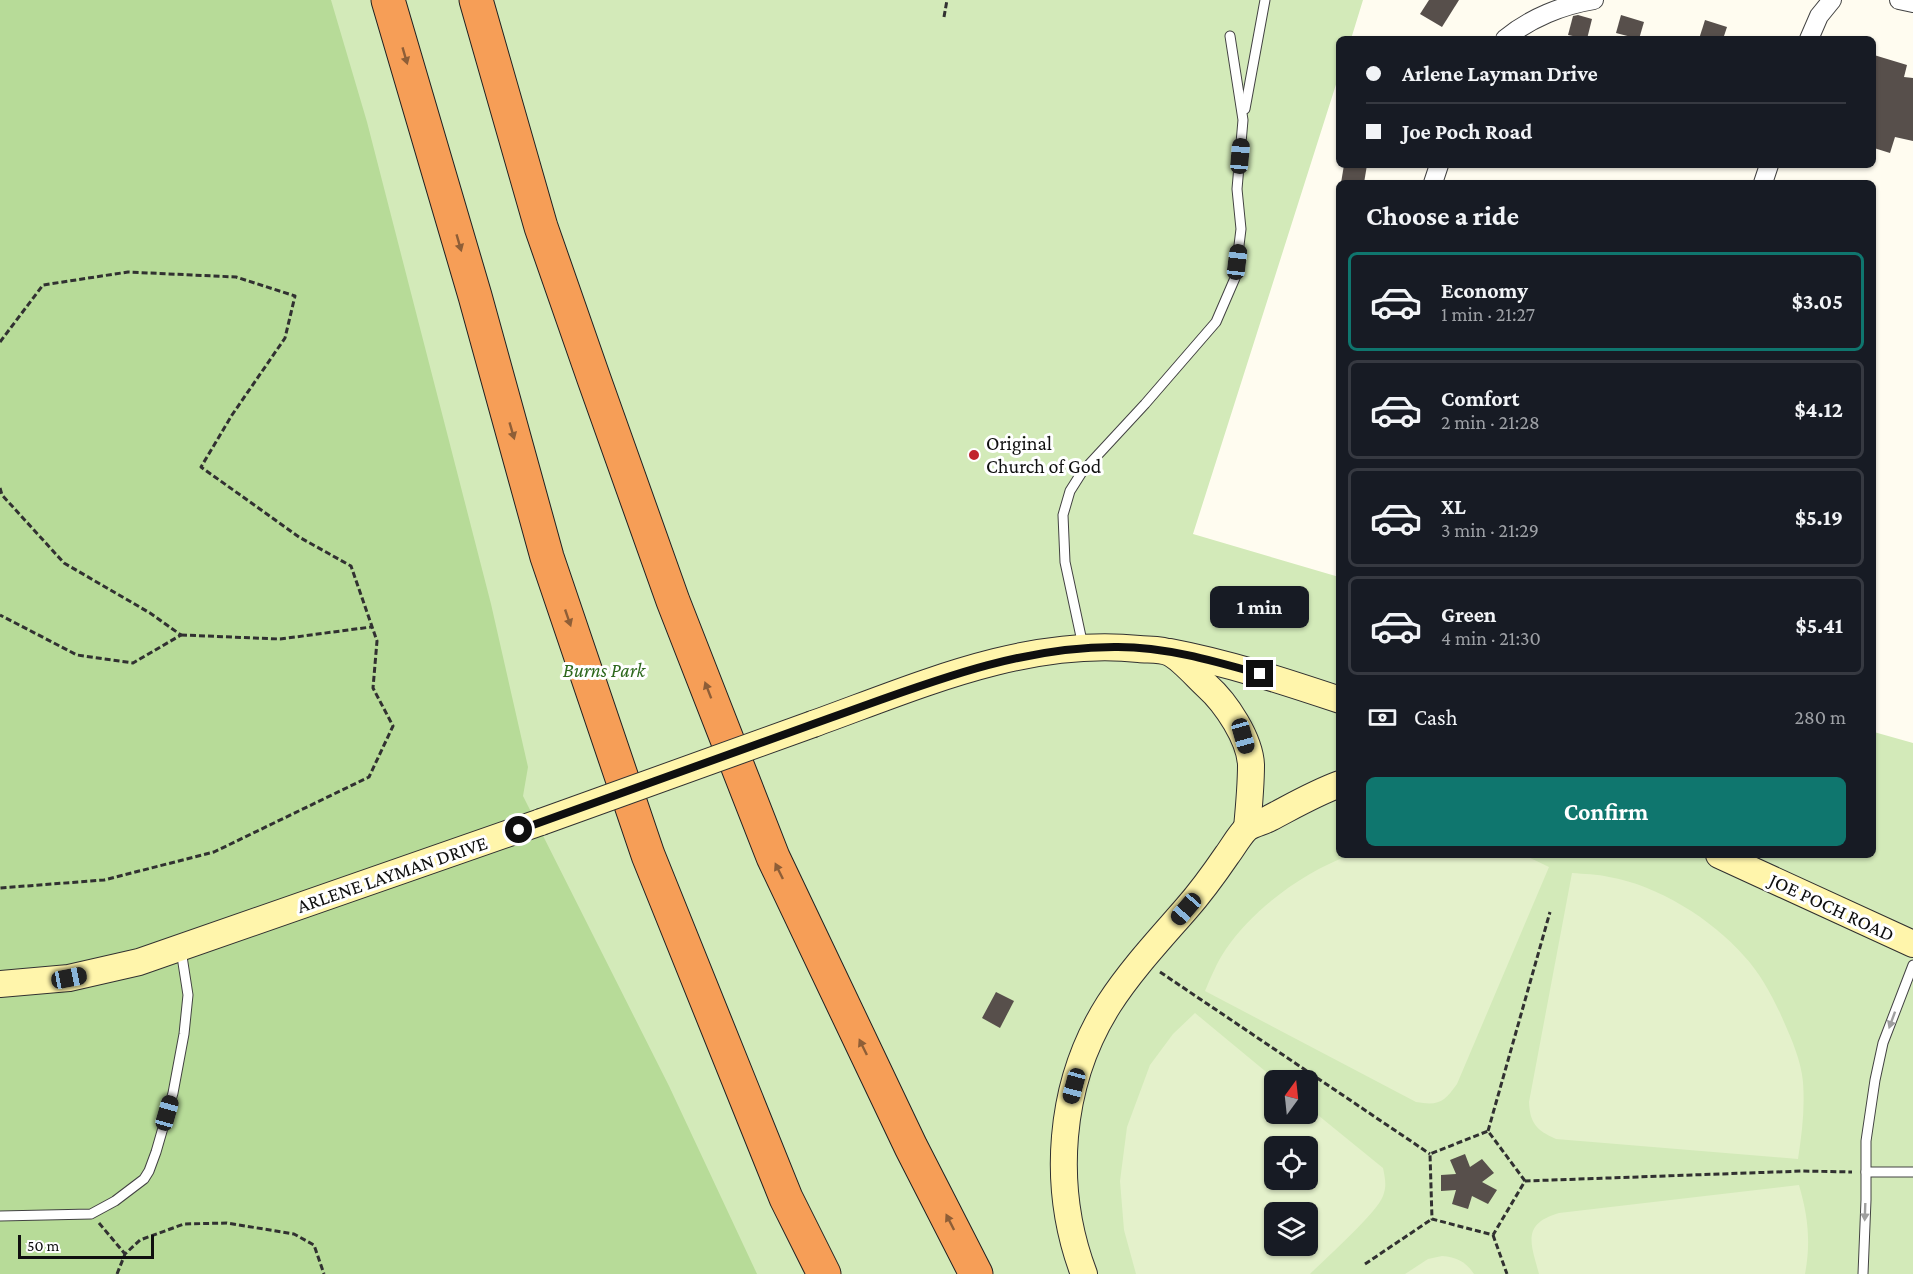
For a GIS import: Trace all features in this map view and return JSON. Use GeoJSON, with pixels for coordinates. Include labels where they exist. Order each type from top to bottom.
{"type":"FeatureCollection","features":[{"type":"Feature","properties":{"kind":"highway"},"geometry":{"type":"LineString","coordinates":[[388,0],[475,296],[548,557],[644,844],[786,1198],[824,1274]]}},
{"type":"Feature","properties":{"kind":"highway"},"geometry":{"type":"LineString","coordinates":[[476,0],[541,227],[673,601],[772,857],[911,1147],[976,1274]]}},
{"type":"Feature","properties":{"kind":"street"},"geometry":{"type":"LineString","coordinates":[[1510,36],[1538,18],[1556,10],[1594,0]]}},
{"type":"Feature","properties":{"kind":"street"},"geometry":{"type":"LineString","coordinates":[[1810,36],[1819,16],[1832,0]]}},
{"type":"Feature","properties":{"kind":"street"},"geometry":{"type":"LineString","coordinates":[[1899,0],[1913,3]]}},
{"type":"Feature","properties":{"kind":"street","name":"ARLENE LAYMAN DRIVE"},"geometry":{"type":"LineString","coordinates":[[0,984],[45,982],[89,974],[181,949],[937,680],[1011,658],[1083,648],[1120,647],[1169,652]]}},
{"type":"Feature","properties":{"kind":"street"},"geometry":{"type":"LineString","coordinates":[[1169,652],[1260,674],[1336,699]]}},
{"type":"Feature","properties":{"kind":"street"},"geometry":{"type":"LineString","coordinates":[[1169,652],[1211,690],[1226,707],[1243,736],[1251,763],[1247,828]]}},
{"type":"Feature","properties":{"kind":"street"},"geometry":{"type":"LineString","coordinates":[[1084,1274],[1075,1251],[1066,1214],[1064,1156],[1070,1098],[1090,1039],[1108,1006],[1142,960],[1201,891],[1247,828],[1336,786]]}},
{"type":"Feature","properties":{"kind":"street","name":"JOE POCH ROAD"},"geometry":{"type":"LineString","coordinates":[[1726,858],[1913,944]]}},
{"type":"Feature","properties":{"kind":"lane"},"geometry":{"type":"LineString","coordinates":[[1083,648],[1065,562],[1063,515],[1070,491],[1082,472],[1216,322],[1235,278],[1241,229],[1237,189],[1243,120],[1252,60],[1265,0]]}},
{"type":"Feature","properties":{"kind":"lane"},"geometry":{"type":"LineString","coordinates":[[1230,36],[1243,120]]}},
{"type":"Feature","properties":{"kind":"lane"},"geometry":{"type":"LineString","coordinates":[[0,1216],[91,1214],[137,1186],[149,1171],[173,1093],[184,1034],[188,995],[181,949]]}},
{"type":"Feature","properties":{"kind":"lane"},"geometry":{"type":"LineString","coordinates":[[1863,1274],[1866,1141],[1875,1080],[1883,1044],[1913,965]]}},
{"type":"Feature","properties":{"kind":"lane"},"geometry":{"type":"LineString","coordinates":[[1866,1172],[1913,1172]]}},
{"type":"Feature","properties":{"kind":"path"},"geometry":{"type":"LineString","coordinates":[[944,17],[947,0]]}},
{"type":"Feature","properties":{"kind":"path"},"geometry":{"type":"LineString","coordinates":[[0,342],[43,285],[139,272],[236,277],[295,296],[285,338],[232,415],[201,467],[299,537],[351,566],[377,641],[373,688],[393,726],[369,777],[214,852],[104,880],[0,888]]}},
{"type":"Feature","properties":{"kind":"path"},"geometry":{"type":"LineString","coordinates":[[0,488],[2,495],[64,563],[150,613],[182,635]]}},
{"type":"Feature","properties":{"kind":"path"},"geometry":{"type":"LineString","coordinates":[[0,615],[77,655],[133,663],[182,635],[280,639],[372,627]]}},
{"type":"Feature","properties":{"kind":"path"},"geometry":{"type":"LineString","coordinates":[[1488,1131],[1550,912]]}},
{"type":"Feature","properties":{"kind":"path"},"geometry":{"type":"LineString","coordinates":[[1142,960],[1430,1154]]}},
{"type":"Feature","properties":{"kind":"path"},"geometry":{"type":"LineString","coordinates":[[1430,1154],[1488,1131]]}},
{"type":"Feature","properties":{"kind":"path"},"geometry":{"type":"LineString","coordinates":[[1488,1131],[1525,1181]]}},
{"type":"Feature","properties":{"kind":"path"},"geometry":{"type":"LineString","coordinates":[[1430,1154],[1432,1219]]}},
{"type":"Feature","properties":{"kind":"path"},"geometry":{"type":"LineString","coordinates":[[1525,1181],[1791,1172],[1866,1172]]}},
{"type":"Feature","properties":{"kind":"path"},"geometry":{"type":"LineString","coordinates":[[1493,1235],[1525,1181]]}},
{"type":"Feature","properties":{"kind":"path"},"geometry":{"type":"LineString","coordinates":[[91,1214],[125,1254]]}},
{"type":"Feature","properties":{"kind":"path"},"geometry":{"type":"LineString","coordinates":[[1365,1264],[1432,1219],[1493,1235]]}},
{"type":"Feature","properties":{"kind":"path"},"geometry":{"type":"LineString","coordinates":[[117,1274],[125,1254],[140,1239],[184,1224],[227,1223],[294,1234],[314,1245],[324,1274]]}},
{"type":"Feature","properties":{"kind":"path"},"geometry":{"type":"LineString","coordinates":[[1493,1235],[1507,1274]]}},
{"type":"Feature","properties":{"kind":"green space","name":"Burns Park"},"geometry":{"type":"Polygon","coordinates":[[[0,0],[1363,0],[1352,36],[1336,36],[1336,84],[1193,534],[1336,576],[1336,858],[1876,858],[1876,733],[1913,743],[1913,1274],[0,1274],[0,0]]]}},
{"type":"Feature","properties":{"kind":"green space"},"geometry":{"type":"Polygon","coordinates":[[[0,0],[331,0],[367,122],[491,604],[528,767],[523,796],[669,1086],[757,1274],[0,1274],[0,0]]]}},
{"type":"Feature","properties":{"kind":"green space"},"geometry":{"type":"Polygon","coordinates":[[[1343,858],[1530,858],[1549,867],[1457,1084],[1444,1099],[1436,1103],[1416,1102],[1205,991],[1223,954],[1251,919],[1298,881],[1343,858]]]}},
{"type":"Feature","properties":{"kind":"green space"},"geometry":{"type":"Polygon","coordinates":[[[1572,873],[1600,875],[1627,881],[1664,896],[1716,929],[1750,963],[1776,1005],[1793,1043],[1800,1066],[1804,1102],[1798,1159],[1556,1139],[1535,1125],[1529,1102],[1572,873]]]}},
{"type":"Feature","properties":{"kind":"green space"},"geometry":{"type":"Polygon","coordinates":[[[1195,1013],[1264,1070],[1264,1124],[1318,1124],[1318,1115],[1383,1168],[1385,1189],[1379,1204],[1310,1274],[1136,1274],[1124,1230],[1120,1181],[1127,1127],[1150,1065],[1173,1034],[1195,1013]]]}},
{"type":"Feature","properties":{"kind":"green space"},"geometry":{"type":"Polygon","coordinates":[[[1799,1185],[1808,1229],[1805,1274],[1539,1274],[1532,1244],[1534,1229],[1539,1223],[1559,1213],[1799,1185]]]}},
{"type":"Feature","properties":{"kind":"green space"},"geometry":{"type":"Polygon","coordinates":[[[1442,1256],[1461,1261],[1474,1274],[1405,1274],[1428,1259],[1442,1256]]]}},
{"type":"Feature","properties":{"kind":"building"},"geometry":{"type":"Polygon","coordinates":[[[1429,0],[1459,0],[1442,27],[1420,14],[1429,0]]]}},
{"type":"Feature","properties":{"kind":"building"},"geometry":{"type":"Polygon","coordinates":[[[1621,15],[1644,22],[1640,36],[1616,33],[1621,15]]]}},
{"type":"Feature","properties":{"kind":"building"},"geometry":{"type":"Polygon","coordinates":[[[1573,16],[1592,19],[1588,36],[1568,35],[1573,16]]]}},
{"type":"Feature","properties":{"kind":"building"},"geometry":{"type":"Polygon","coordinates":[[[1705,20],[1727,27],[1724,36],[1700,36],[1705,20]]]}},
{"type":"Feature","properties":{"kind":"building"},"geometry":{"type":"Polygon","coordinates":[[[1876,56],[1907,65],[1904,77],[1913,78],[1913,141],[1895,137],[1890,153],[1876,149],[1876,56]]]}},
{"type":"Feature","properties":{"kind":"building"},"geometry":{"type":"Polygon","coordinates":[[[1344,168],[1366,168],[1364,180],[1342,180],[1344,168]]]}},
{"type":"Feature","properties":{"kind":"building"},"geometry":{"type":"Polygon","coordinates":[[[996,992],[1014,1001],[1000,1028],[982,1018],[996,992]]]}},
{"type":"Feature","properties":{"kind":"building"},"geometry":{"type":"Polygon","coordinates":[[[1465,1154],[1470,1167],[1482,1159],[1494,1173],[1482,1182],[1497,1190],[1488,1204],[1472,1196],[1468,1209],[1452,1204],[1456,1190],[1441,1191],[1441,1175],[1456,1174],[1450,1160],[1465,1154]]]}},
{"type":"Feature","properties":{"kind":"place","name":"Original Church of God"},"geometry":{"type":"Point","coordinates":[974,455]}},
{"type":"Feature","properties":{"kind":"route"},"geometry":{"type":"LineString","coordinates":[[519,830],[937,680],[1011,658],[1056,650],[1120,647],[1169,652],[1260,674]]}}]}
